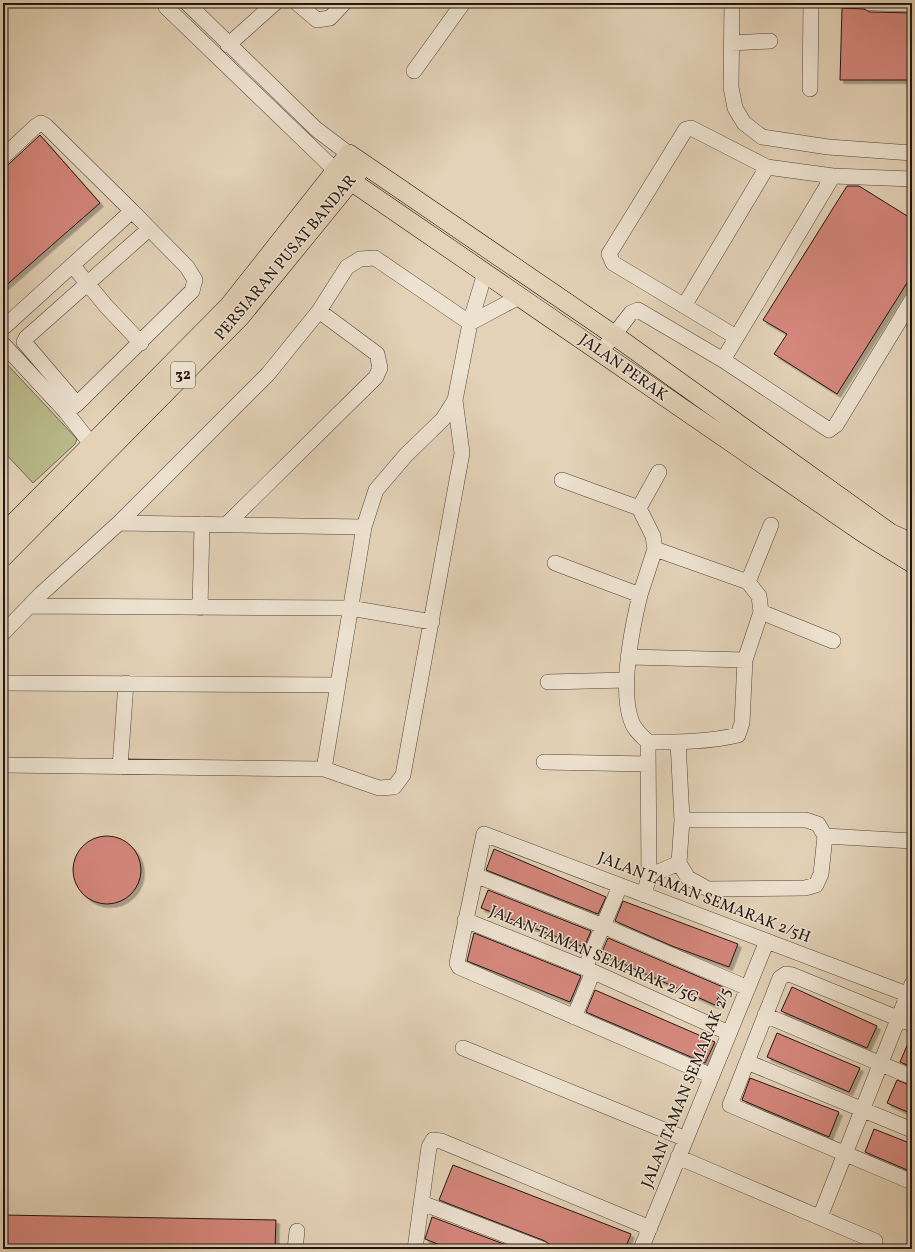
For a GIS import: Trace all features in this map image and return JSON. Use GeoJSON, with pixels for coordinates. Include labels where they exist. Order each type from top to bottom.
{"type":"FeatureCollection","features":[{"type":"Feature","properties":{"kind":"main road","name":"PERSIARAN PUSAT BANDAR"},"geometry":{"type":"LineString","coordinates":[[3,534],[230,306],[335,170],[357,159]]}},
{"type":"Feature","properties":{"kind":"main road","name":"PERSIARAN PUSAT BANDAR"},"geometry":{"type":"LineString","coordinates":[[3,557],[240,317],[351,181],[357,159]]}},
{"type":"Feature","properties":{"kind":"main road","name":"JALAN PERAK"},"geometry":{"type":"LineString","coordinates":[[357,159],[614,335],[890,533],[912,543]]}},
{"type":"Feature","properties":{"kind":"main road","name":"JALAN PERAK"},"geometry":{"type":"LineString","coordinates":[[335,170],[864,534],[912,563]]}},
{"type":"Feature","properties":{"kind":"main road"},"geometry":{"type":"LineString","coordinates":[[521,271],[519,275],[520,284],[525,301]]}},
{"type":"Feature","properties":{"kind":"street"},"geometry":{"type":"LineString","coordinates":[[166,3],[166,7],[335,170]]}},
{"type":"Feature","properties":{"kind":"street"},"geometry":{"type":"LineString","coordinates":[[187,3],[316,130],[357,159]]}},
{"type":"Feature","properties":{"kind":"street"},"geometry":{"type":"LineString","coordinates":[[297,3],[317,20],[330,18],[344,3]]}},
{"type":"Feature","properties":{"kind":"street"},"geometry":{"type":"LineString","coordinates":[[414,71],[463,3]]}},
{"type":"Feature","properties":{"kind":"street"},"geometry":{"type":"LineString","coordinates":[[732,3],[731,87],[735,108],[744,123],[762,137],[828,147],[912,153]]}},
{"type":"Feature","properties":{"kind":"street"},"geometry":{"type":"LineString","coordinates":[[810,89],[811,3]]}},
{"type":"Feature","properties":{"kind":"street"},"geometry":{"type":"LineString","coordinates":[[870,3],[912,4]]}},
{"type":"Feature","properties":{"kind":"street"},"geometry":{"type":"LineString","coordinates":[[228,44],[270,4]]}},
{"type":"Feature","properties":{"kind":"street"},"geometry":{"type":"LineString","coordinates":[[731,43],[770,41]]}},
{"type":"Feature","properties":{"kind":"street"},"geometry":{"type":"LineString","coordinates":[[3,157],[41,123],[132,211],[187,267],[195,280],[192,291],[72,408]]}},
{"type":"Feature","properties":{"kind":"street"},"geometry":{"type":"LineString","coordinates":[[736,337],[613,263],[609,254],[686,130],[691,128],[767,167],[833,176],[912,179]]}},
{"type":"Feature","properties":{"kind":"street"},"geometry":{"type":"LineString","coordinates":[[684,306],[767,167]]}},
{"type":"Feature","properties":{"kind":"street"},"geometry":{"type":"LineString","coordinates":[[723,360],[833,176]]}},
{"type":"Feature","properties":{"kind":"street"},"geometry":{"type":"LineString","coordinates":[[3,328],[132,211]]}},
{"type":"Feature","properties":{"kind":"street"},"geometry":{"type":"LineString","coordinates":[[92,445],[72,408],[24,342],[86,284],[149,229]]}},
{"type":"Feature","properties":{"kind":"street"},"geometry":{"type":"LineString","coordinates":[[3,633],[119,523],[268,374],[319,311],[347,267],[360,259],[375,258],[470,323]]}},
{"type":"Feature","properties":{"kind":"street"},"geometry":{"type":"LineString","coordinates":[[73,266],[86,284],[141,342]]}},
{"type":"Feature","properties":{"kind":"street"},"geometry":{"type":"LineString","coordinates":[[3,765],[324,769],[379,788],[394,787],[403,775],[432,622],[462,452],[455,400],[470,323],[485,273]]}},
{"type":"Feature","properties":{"kind":"street"},"geometry":{"type":"LineString","coordinates":[[600,353],[631,313],[638,310],[723,360],[829,430],[836,425],[912,300]]}},
{"type":"Feature","properties":{"kind":"street"},"geometry":{"type":"LineString","coordinates":[[470,323],[525,301]]}},
{"type":"Feature","properties":{"kind":"street"},"geometry":{"type":"LineString","coordinates":[[226,525],[376,376],[380,368],[377,354],[319,311]]}},
{"type":"Feature","properties":{"kind":"street"},"geometry":{"type":"LineString","coordinates":[[3,344],[72,408]]}},
{"type":"Feature","properties":{"kind":"street"},"geometry":{"type":"LineString","coordinates":[[324,769],[364,527],[376,490],[406,455],[443,420],[455,400]]}},
{"type":"Feature","properties":{"kind":"street"},"geometry":{"type":"LineString","coordinates":[[639,508],[658,472]]}},
{"type":"Feature","properties":{"kind":"street"},"geometry":{"type":"LineString","coordinates":[[562,480],[639,508],[653,536],[655,549],[640,595],[633,625],[627,680],[631,720],[637,732],[648,742],[678,742],[738,735],[742,723],[745,660],[761,612],[759,596],[748,582],[655,549]]}},
{"type":"Feature","properties":{"kind":"street"},"geometry":{"type":"LineString","coordinates":[[119,523],[364,527]]}},
{"type":"Feature","properties":{"kind":"street"},"geometry":{"type":"LineString","coordinates":[[200,608],[202,524]]}},
{"type":"Feature","properties":{"kind":"street"},"geometry":{"type":"LineString","coordinates":[[748,582],[771,525]]}},
{"type":"Feature","properties":{"kind":"street"},"geometry":{"type":"LineString","coordinates":[[555,563],[640,595]]}},
{"type":"Feature","properties":{"kind":"street"},"geometry":{"type":"LineString","coordinates":[[30,606],[350,608],[432,622]]}},
{"type":"Feature","properties":{"kind":"street"},"geometry":{"type":"LineString","coordinates":[[761,612],[833,641]]}},
{"type":"Feature","properties":{"kind":"street"},"geometry":{"type":"LineString","coordinates":[[630,657],[745,660]]}},
{"type":"Feature","properties":{"kind":"street"},"geometry":{"type":"LineString","coordinates":[[548,682],[627,680]]}},
{"type":"Feature","properties":{"kind":"street"},"geometry":{"type":"LineString","coordinates":[[3,683],[338,685]]}},
{"type":"Feature","properties":{"kind":"street"},"geometry":{"type":"LineString","coordinates":[[120,767],[126,684]]}},
{"type":"Feature","properties":{"kind":"street"},"geometry":{"type":"LineString","coordinates":[[644,895],[649,876],[648,742]]}},
{"type":"Feature","properties":{"kind":"street"},"geometry":{"type":"LineString","coordinates":[[678,742],[682,820],[679,863],[688,878],[708,889],[805,888],[816,885],[821,874],[825,836],[818,824],[806,820],[682,820]]}},
{"type":"Feature","properties":{"kind":"street"},"geometry":{"type":"LineString","coordinates":[[544,762],[648,764]]}},
{"type":"Feature","properties":{"kind":"street","name":"JALAN TAMAN SEMARAK 2/5H"},"geometry":{"type":"LineString","coordinates":[[475,875],[484,834],[767,941],[911,991]]}},
{"type":"Feature","properties":{"kind":"street"},"geometry":{"type":"LineString","coordinates":[[825,836],[912,841]]}},
{"type":"Feature","properties":{"kind":"street"},"geometry":{"type":"LineString","coordinates":[[649,876],[679,863]]}},
{"type":"Feature","properties":{"kind":"street"},"geometry":{"type":"LineString","coordinates":[[712,1076],[459,967],[457,963],[475,875],[603,926],[748,988]]}},
{"type":"Feature","properties":{"kind":"street"},"geometry":{"type":"LineString","coordinates":[[574,1017],[603,926],[620,886]]}},
{"type":"Feature","properties":{"kind":"street","name":"JALAN TAMAN SEMARAK 2/5G"},"geometry":{"type":"LineString","coordinates":[[465,920],[589,970],[730,1033]]}},
{"type":"Feature","properties":{"kind":"street","name":"JALAN TAMAN SEMARAK 2/5"},"geometry":{"type":"LineString","coordinates":[[641,1249],[767,941]]}},
{"type":"Feature","properties":{"kind":"street"},"geometry":{"type":"LineString","coordinates":[[905,1021],[792,975],[786,974],[780,978],[730,1105],[912,1182]]}},
{"type":"Feature","properties":{"kind":"street"},"geometry":{"type":"LineString","coordinates":[[820,1218],[880,1064],[905,1021],[911,991]]}},
{"type":"Feature","properties":{"kind":"street"},"geometry":{"type":"LineString","coordinates":[[765,1015],[912,1077]]}},
{"type":"Feature","properties":{"kind":"street"},"geometry":{"type":"LineString","coordinates":[[463,1048],[686,1139]]}},
{"type":"Feature","properties":{"kind":"street"},"geometry":{"type":"LineString","coordinates":[[747,1062],[912,1130]]}},
{"type":"Feature","properties":{"kind":"street"},"geometry":{"type":"LineString","coordinates":[[415,1249],[429,1147],[433,1140],[441,1141],[650,1228]]}},
{"type":"Feature","properties":{"kind":"street"},"geometry":{"type":"LineString","coordinates":[[678,1157],[875,1241]]}},
{"type":"Feature","properties":{"kind":"street"},"geometry":{"type":"LineString","coordinates":[[422,1203],[542,1249]]}},
{"type":"Feature","properties":{"kind":"street"},"geometry":{"type":"LineString","coordinates":[[296,1249],[297,1232]]}},
{"type":"Feature","properties":{"kind":"green space"},"geometry":{"type":"Polygon","coordinates":[[[3,360],[77,439],[75,444],[33,483],[3,451],[3,360]]]}},
{"type":"Feature","properties":{"kind":"building"},"geometry":{"type":"Polygon","coordinates":[[[842,8],[864,9],[870,12],[912,13],[912,80],[840,80],[842,8]]]}},
{"type":"Feature","properties":{"kind":"building"},"geometry":{"type":"Polygon","coordinates":[[[40,135],[100,203],[3,288],[3,166],[9,164],[40,135]]]}},
{"type":"Feature","properties":{"kind":"building"},"geometry":{"type":"Polygon","coordinates":[[[847,186],[859,186],[912,219],[912,275],[837,394],[774,354],[787,334],[763,320],[847,186]]]}},
{"type":"Feature","properties":{"kind":"building"},"geometry":{"type":"Polygon","coordinates":[[[107,836],[120,839],[131,846],[138,857],[141,870],[138,883],[131,894],[120,901],[107,904],[94,901],[83,894],[76,883],[73,870],[76,857],[83,846],[94,839],[107,836]]]}},
{"type":"Feature","properties":{"kind":"building"},"geometry":{"type":"Polygon","coordinates":[[[494,849],[606,897],[598,914],[486,870],[494,849]]]}},
{"type":"Feature","properties":{"kind":"building"},"geometry":{"type":"Polygon","coordinates":[[[488,890],[591,931],[584,947],[481,908],[488,890]]]}},
{"type":"Feature","properties":{"kind":"building"},"geometry":{"type":"Polygon","coordinates":[[[623,901],[738,944],[729,967],[672,946],[615,921],[623,901]]]}},
{"type":"Feature","properties":{"kind":"building"},"geometry":{"type":"Polygon","coordinates":[[[474,933],[581,976],[570,1002],[467,961],[474,933]]]}},
{"type":"Feature","properties":{"kind":"building"},"geometry":{"type":"Polygon","coordinates":[[[608,938],[723,987],[715,1005],[601,954],[608,938]]]}},
{"type":"Feature","properties":{"kind":"building"},"geometry":{"type":"Polygon","coordinates":[[[792,987],[877,1026],[867,1048],[781,1011],[792,987]]]}},
{"type":"Feature","properties":{"kind":"building"},"geometry":{"type":"Polygon","coordinates":[[[595,990],[715,1042],[705,1063],[586,1012],[595,990]]]}},
{"type":"Feature","properties":{"kind":"building"},"geometry":{"type":"Polygon","coordinates":[[[777,1033],[860,1068],[849,1092],[767,1057],[777,1033]]]}},
{"type":"Feature","properties":{"kind":"building"},"geometry":{"type":"Polygon","coordinates":[[[912,1034],[912,1067],[900,1062],[912,1034]]]}},
{"type":"Feature","properties":{"kind":"building"},"geometry":{"type":"Polygon","coordinates":[[[750,1078],[839,1112],[829,1137],[742,1100],[750,1078]]]}},
{"type":"Feature","properties":{"kind":"building"},"geometry":{"type":"Polygon","coordinates":[[[897,1080],[912,1086],[912,1114],[887,1103],[897,1080]]]}},
{"type":"Feature","properties":{"kind":"building"},"geometry":{"type":"Polygon","coordinates":[[[874,1129],[912,1144],[912,1172],[865,1152],[874,1129]]]}},
{"type":"Feature","properties":{"kind":"building"},"geometry":{"type":"Polygon","coordinates":[[[453,1165],[631,1234],[625,1249],[551,1249],[549,1244],[545,1241],[439,1200],[453,1165]]]}},
{"type":"Feature","properties":{"kind":"building"},"geometry":{"type":"Polygon","coordinates":[[[3,1215],[276,1220],[275,1249],[3,1249],[3,1215]]]}},
{"type":"Feature","properties":{"kind":"building"},"geometry":{"type":"Polygon","coordinates":[[[432,1217],[517,1249],[450,1249],[425,1239],[432,1217]]]}}]}
